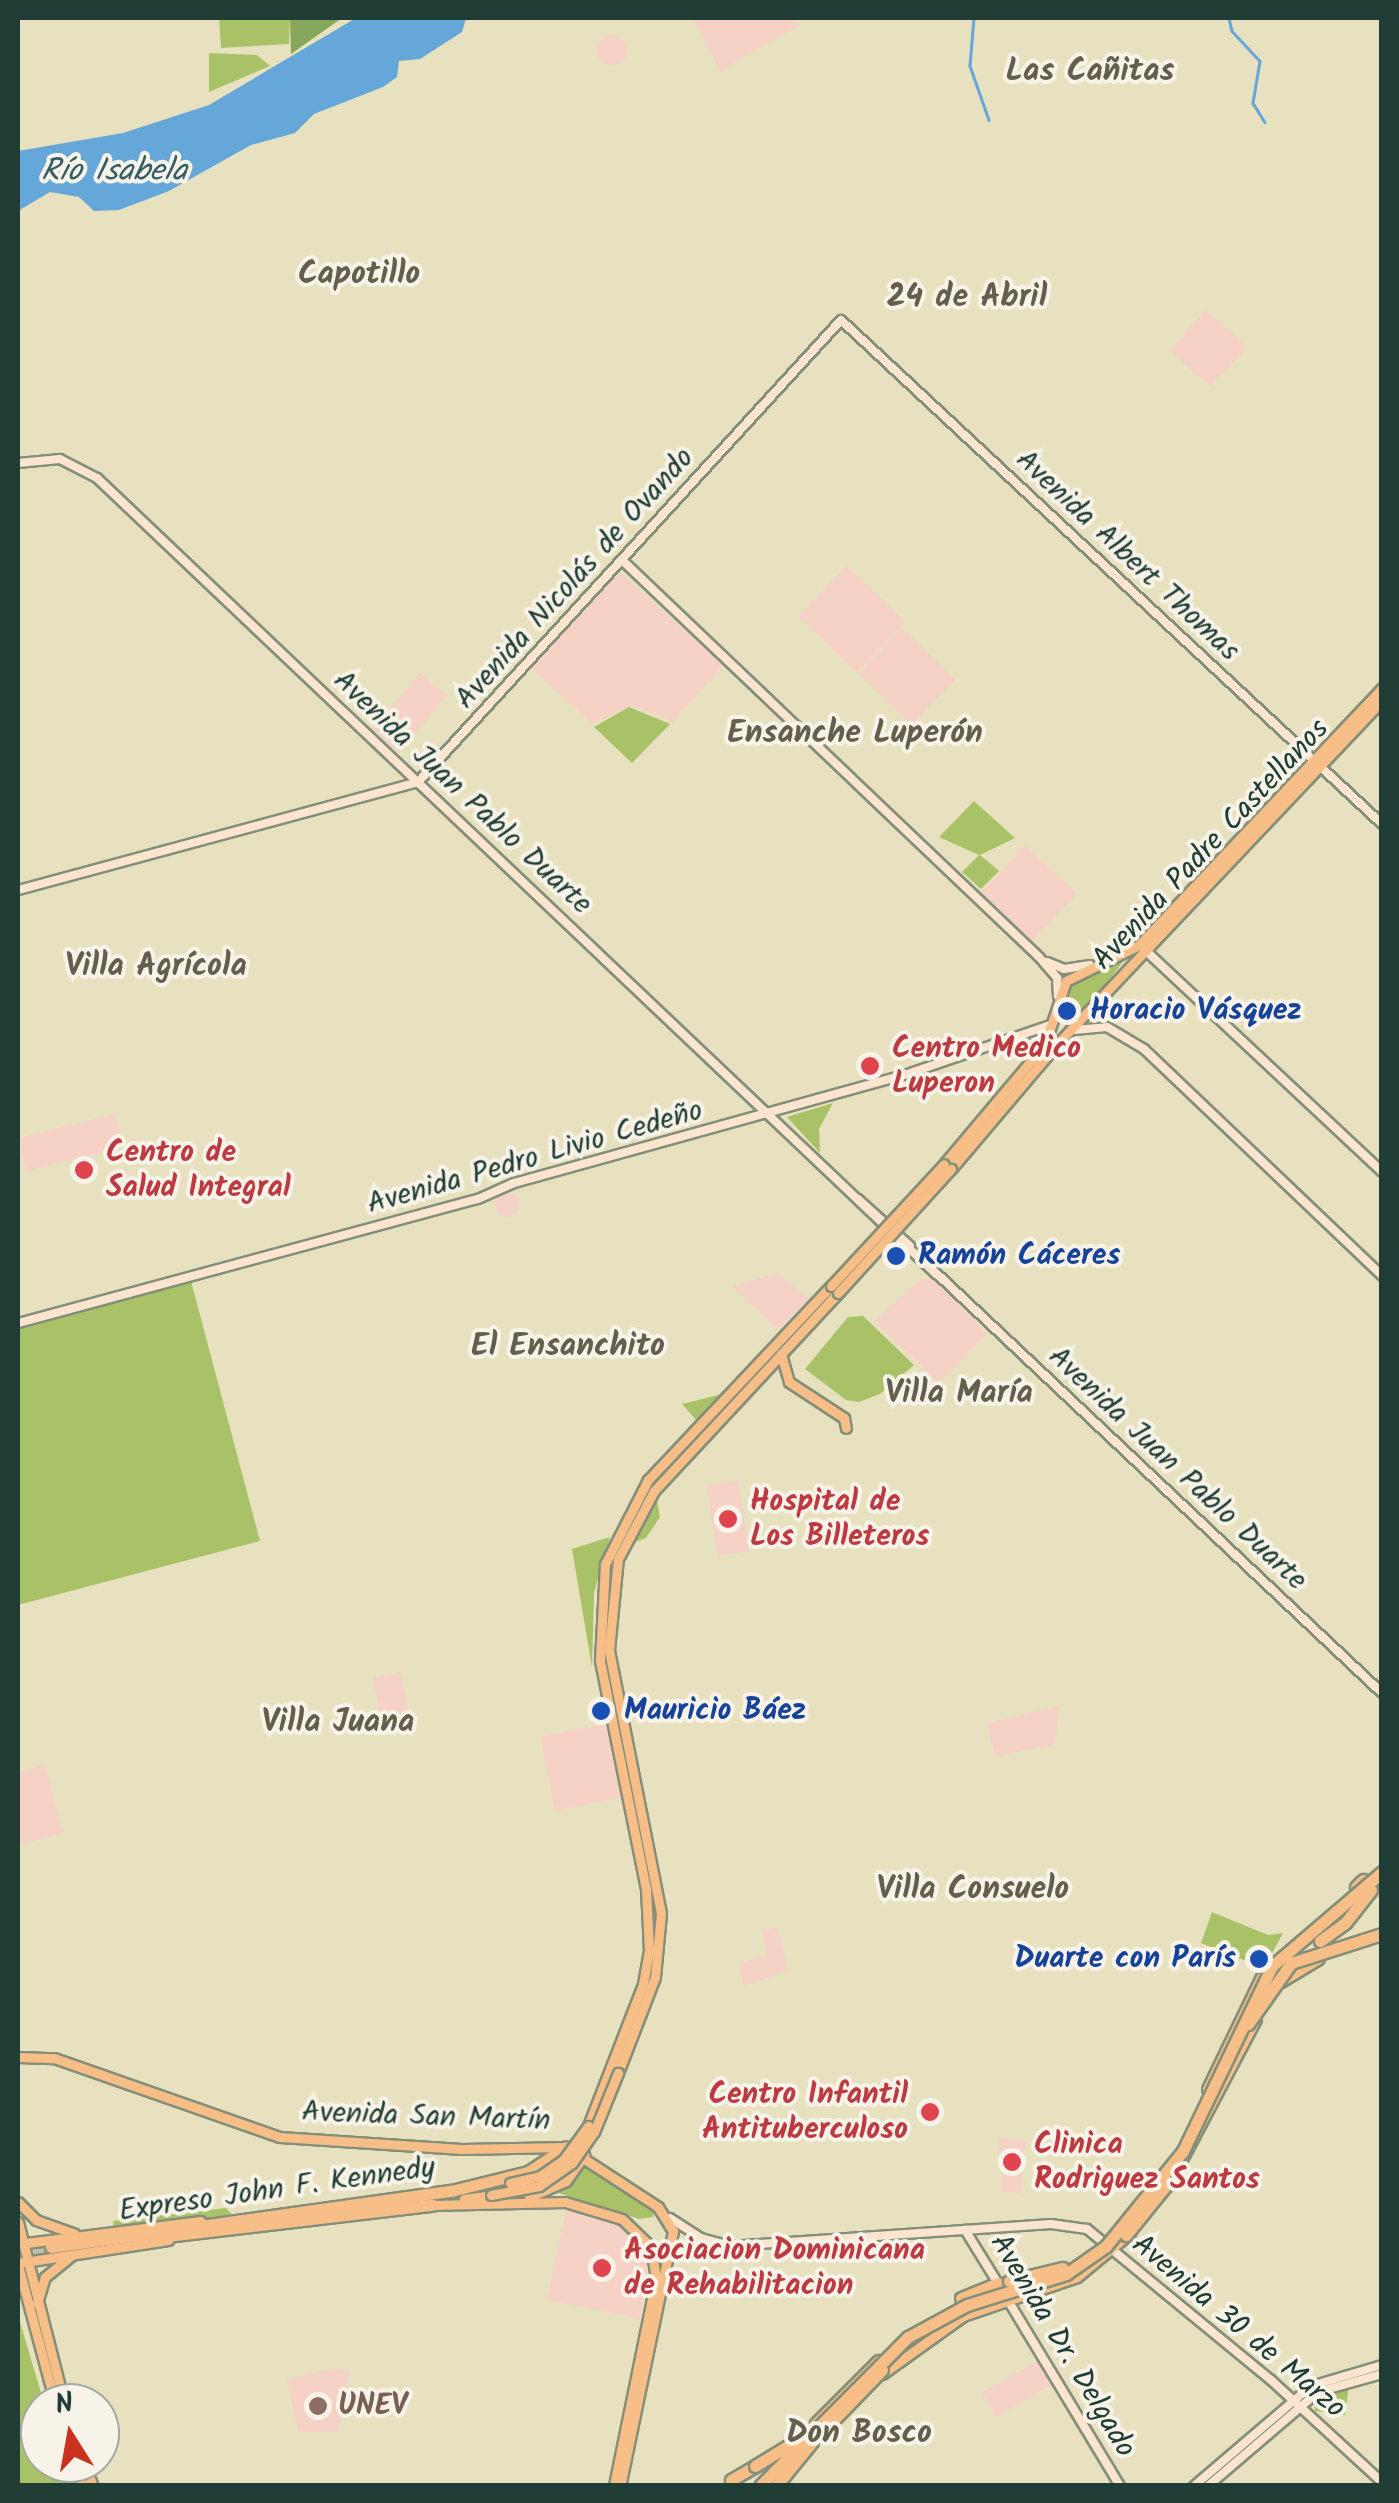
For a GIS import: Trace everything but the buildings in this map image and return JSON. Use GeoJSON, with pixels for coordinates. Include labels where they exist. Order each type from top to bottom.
{"type":"FeatureCollection","features":[{"type":"Feature","properties":{"kind":"highway"},"geometry":{"type":"LineString","coordinates":[[1314,1943],[1345,1923],[1382,1875]]}},
{"type":"Feature","properties":{"kind":"highway"},"geometry":{"type":"LineString","coordinates":[[1272,1966],[1382,1875]]}},
{"type":"Feature","properties":{"kind":"highway"},"geometry":{"type":"LineString","coordinates":[[868,2373],[948,2312],[1066,2274],[1109,2246],[1183,2150],[1272,1966],[1360,1884]]}},
{"type":"Feature","properties":{"kind":"highway"},"geometry":{"type":"LineString","coordinates":[[772,2486],[812,2442],[932,2329],[1062,2282],[1115,2246],[1184,2159],[1253,2019],[1292,1963],[1382,1936]]}},
{"type":"Feature","properties":{"kind":"highway"},"geometry":{"type":"LineString","coordinates":[[1253,2019],[1288,1969],[1353,1945]]}},
{"type":"Feature","properties":{"kind":"highway"},"geometry":{"type":"LineString","coordinates":[[451,2192],[528,2172],[566,2148]]}},
{"type":"Feature","properties":{"kind":"highway","name":"Expreso John F. Kennedy"},"geometry":{"type":"LineString","coordinates":[[432,2205],[51,2250],[451,2192]]}},
{"type":"Feature","properties":{"kind":"highway"},"geometry":{"type":"LineString","coordinates":[[757,2486],[904,2331],[961,2298],[1004,2289],[1059,2270],[1109,2246]]}},
{"type":"Feature","properties":{"kind":"highway"},"geometry":{"type":"LineString","coordinates":[[731,2480],[824,2418]]}},
{"type":"Feature","properties":{"kind":"main road","name":"Avenida Nicolás de Ovando"},"geometry":{"type":"LineString","coordinates":[[418,782],[842,320]]}},
{"type":"Feature","properties":{"kind":"main road","name":"Avenida Albert Thomas"},"geometry":{"type":"LineString","coordinates":[[842,320],[1382,824]]}},
{"type":"Feature","properties":{"kind":"main road","name":"Avenida Juan Pablo Duarte"},"geometry":{"type":"LineString","coordinates":[[18,463],[60,458],[96,478],[938,1277],[1382,1692]]}},
{"type":"Feature","properties":{"kind":"main road"},"geometry":{"type":"LineString","coordinates":[[622,560],[1039,957],[1057,978],[1058,996]]}},
{"type":"Feature","properties":{"kind":"main road","name":"Avenida Padre Castellanos"},"geometry":{"type":"LineString","coordinates":[[835,1290],[1382,688]]}},
{"type":"Feature","properties":{"kind":"main road","name":"Avenida Padre Castellanos"},"geometry":{"type":"LineString","coordinates":[[1316,762],[1382,700]]}},
{"type":"Feature","properties":{"kind":"main road"},"geometry":{"type":"LineString","coordinates":[[18,890],[418,782]]}},
{"type":"Feature","properties":{"kind":"main road"},"geometry":{"type":"LineString","coordinates":[[1143,948],[1382,1172]]}},
{"type":"Feature","properties":{"kind":"main road","name":"Avenida Padre Castellanos"},"geometry":{"type":"LineString","coordinates":[[947,1166],[1045,1044],[1066,981],[1095,963],[1143,948]]}},
{"type":"Feature","properties":{"kind":"main road"},"geometry":{"type":"LineString","coordinates":[[1039,957],[1064,969],[1116,962],[1120,977]]}},
{"type":"Feature","properties":{"kind":"main road"},"geometry":{"type":"LineString","coordinates":[[1055,1017],[1063,1028],[1108,1028],[1144,1049],[1382,1276]]}},
{"type":"Feature","properties":{"kind":"main road","name":"Avenida Pedro Livio Cedeño"},"geometry":{"type":"LineString","coordinates":[[18,1322],[770,1114],[992,1048],[1044,1030],[1055,1017]]}},
{"type":"Feature","properties":{"kind":"main road"},"geometry":{"type":"LineString","coordinates":[[992,1048],[1058,1042]]}},
{"type":"Feature","properties":{"kind":"main road"},"geometry":{"type":"LineString","coordinates":[[1022,1045],[1031,1050],[1030,1063]]}},
{"type":"Feature","properties":{"kind":"main road"},"geometry":{"type":"LineString","coordinates":[[631,1790],[608,1635],[618,1559],[654,1492],[835,1290]]}},
{"type":"Feature","properties":{"kind":"main road"},"geometry":{"type":"LineString","coordinates":[[615,2070],[654,1977],[660,1944],[598,1627],[602,1580],[616,1536],[658,1468],[835,1290]]}},
{"type":"Feature","properties":{"kind":"main road"},"geometry":{"type":"LineString","coordinates":[[781,1354],[790,1382],[844,1418],[846,1428]]}},
{"type":"Feature","properties":{"kind":"main road"},"geometry":{"type":"LineString","coordinates":[[1353,1945],[1382,1936]]}},
{"type":"Feature","properties":{"kind":"main road"},"geometry":{"type":"LineString","coordinates":[[757,2486],[906,2333],[1004,2289],[1074,2266],[1109,2246],[1178,2152],[1262,1976],[1278,1959],[1314,1943]]}},
{"type":"Feature","properties":{"kind":"main road"},"geometry":{"type":"LineString","coordinates":[[772,2486],[900,2356],[1004,2289],[1077,2277],[1109,2246],[1191,2153],[1253,2019]]}},
{"type":"Feature","properties":{"kind":"main road","name":"Avenida San Martín"},"geometry":{"type":"LineString","coordinates":[[18,2057],[54,2058],[280,2137],[462,2150],[566,2148],[584,2155],[701,2238],[730,2246],[1064,2224],[1109,2246]]}},
{"type":"Feature","properties":{"kind":"main road","name":"Expreso John F. Kennedy"},"geometry":{"type":"LineString","coordinates":[[451,2192],[540,2176],[574,2150],[615,2070]]}},
{"type":"Feature","properties":{"kind":"main road","name":"Expreso John F. Kennedy"},"geometry":{"type":"LineString","coordinates":[[432,2205],[539,2186],[572,2164],[594,2132],[615,2070]]}},
{"type":"Feature","properties":{"kind":"main road"},"geometry":{"type":"LineString","coordinates":[[516,2200],[556,2188],[580,2168],[584,2155]]}},
{"type":"Feature","properties":{"kind":"main road"},"geometry":{"type":"LineString","coordinates":[[432,2205],[516,2200],[565,2202],[622,2219],[651,2247],[656,2279],[617,2486]]}},
{"type":"Feature","properties":{"kind":"main road"},"geometry":{"type":"LineString","coordinates":[[18,2202],[44,2225],[87,2235]]}},
{"type":"Feature","properties":{"kind":"main road"},"geometry":{"type":"LineString","coordinates":[[20,2244],[288,2214]]}},
{"type":"Feature","properties":{"kind":"main road"},"geometry":{"type":"LineString","coordinates":[[617,2486],[667,2266],[670,2218]]}},
{"type":"Feature","properties":{"kind":"main road"},"geometry":{"type":"LineString","coordinates":[[18,2222],[20,2263],[50,2383]]}},
{"type":"Feature","properties":{"kind":"main road","name":"Avenida Dr. Delgado"},"geometry":{"type":"LineString","coordinates":[[965,2230],[1120,2486]]}},
{"type":"Feature","properties":{"kind":"main road"},"geometry":{"type":"LineString","coordinates":[[20,2263],[175,2237]]}},
{"type":"Feature","properties":{"kind":"main road","name":"Avenida 30 de Marzo"},"geometry":{"type":"LineString","coordinates":[[1109,2246],[1297,2403],[1382,2482]]}},
{"type":"Feature","properties":{"kind":"main road"},"geometry":{"type":"LineString","coordinates":[[34,2316],[44,2276],[61,2262],[90,2252]]}},
{"type":"Feature","properties":{"kind":"main road"},"geometry":{"type":"LineString","coordinates":[[18,2298],[34,2316],[57,2383]]}},
{"type":"Feature","properties":{"kind":"main road"},"geometry":{"type":"LineString","coordinates":[[1194,2486],[1335,2374],[1382,2365]]}},
{"type":"Feature","properties":{"kind":"main road"},"geometry":{"type":"LineString","coordinates":[[1208,2486],[1297,2403],[1340,2381],[1382,2374]]}},
{"type":"Feature","properties":{"kind":"shaded area"},"geometry":{"type":"Polygon","coordinates":[[[693,18],[793,18],[798,26],[720,71],[693,18]]]}},
{"type":"Feature","properties":{"kind":"shaded area"},"geometry":{"type":"Polygon","coordinates":[[[612,35],[622,40],[627,50],[622,60],[612,65],[602,60],[597,50],[602,40],[612,35]]]}},
{"type":"Feature","properties":{"kind":"shaded area"},"geometry":{"type":"Polygon","coordinates":[[[1206,310],[1247,347],[1211,387],[1170,350],[1206,310]]]}},
{"type":"Feature","properties":{"kind":"shaded area"},"geometry":{"type":"Polygon","coordinates":[[[847,566],[905,622],[857,673],[798,616],[847,566]]]}},
{"type":"Feature","properties":{"kind":"shaded area"},"geometry":{"type":"Polygon","coordinates":[[[618,571],[723,665],[673,722],[633,705],[592,724],[531,668],[618,571]]]}},
{"type":"Feature","properties":{"kind":"shaded area"},"geometry":{"type":"Polygon","coordinates":[[[902,628],[955,679],[911,725],[858,673],[902,628]]]}},
{"type":"Feature","properties":{"kind":"shaded area"},"geometry":{"type":"Polygon","coordinates":[[[420,673],[447,695],[399,752],[372,730],[420,673]]]}},
{"type":"Feature","properties":{"kind":"shaded area"},"geometry":{"type":"Polygon","coordinates":[[[1025,845],[1077,893],[1032,942],[980,893],[1025,845]]]}},
{"type":"Feature","properties":{"kind":"shaded area"},"geometry":{"type":"Polygon","coordinates":[[[115,1114],[123,1147],[26,1171],[18,1138],[115,1114]]]}},
{"type":"Feature","properties":{"kind":"shaded area"},"geometry":{"type":"Polygon","coordinates":[[[507,1193],[516,1196],[516,1214],[507,1217],[498,1214],[495,1205],[498,1196],[507,1193]]]}},
{"type":"Feature","properties":{"kind":"shaded area"},"geometry":{"type":"Polygon","coordinates":[[[778,1273],[809,1299],[777,1330],[732,1286],[778,1273]]]}},
{"type":"Feature","properties":{"kind":"shaded area"},"geometry":{"type":"Polygon","coordinates":[[[934,1278],[987,1334],[939,1383],[875,1322],[920,1279],[934,1278]]]}},
{"type":"Feature","properties":{"kind":"shaded area","name":"Hospital de Los Billeteros"},"geometry":{"type":"Polygon","coordinates":[[[738,1480],[749,1551],[718,1556],[706,1485],[738,1480]]]}},
{"type":"Feature","properties":{"kind":"shaded area"},"geometry":{"type":"Polygon","coordinates":[[[400,1672],[410,1719],[383,1725],[373,1678],[400,1672]]]}},
{"type":"Feature","properties":{"kind":"shaded area"},"geometry":{"type":"Polygon","coordinates":[[[1059,1706],[1055,1744],[995,1757],[987,1723],[1059,1706]]]}},
{"type":"Feature","properties":{"kind":"shaded area"},"geometry":{"type":"Polygon","coordinates":[[[609,1723],[624,1798],[555,1811],[540,1736],[609,1723]]]}},
{"type":"Feature","properties":{"kind":"shaded area"},"geometry":{"type":"Polygon","coordinates":[[[45,1765],[63,1833],[18,1845],[18,1772],[45,1765]]]}},
{"type":"Feature","properties":{"kind":"shaded area"},"geometry":{"type":"Polygon","coordinates":[[[778,1928],[788,1971],[743,1986],[739,1963],[767,1956],[762,1931],[778,1928]]]}},
{"type":"Feature","properties":{"kind":"shaded area","name":"Clinica Rodriguez Santos"},"geometry":{"type":"Polygon","coordinates":[[[999,2138],[1026,2141],[1021,2193],[1002,2192],[999,2138]]]}},
{"type":"Feature","properties":{"kind":"shaded area","name":"Asociacion Dominicana de Rehabilitacion"},"geometry":{"type":"Polygon","coordinates":[[[566,2210],[626,2225],[646,2246],[649,2274],[640,2319],[547,2300],[566,2210]]]}},
{"type":"Feature","properties":{"kind":"shaded area"},"geometry":{"type":"Polygon","coordinates":[[[1039,2360],[1053,2384],[996,2417],[982,2393],[1039,2360]]]}},
{"type":"Feature","properties":{"kind":"shaded area","name":"UNEV"},"geometry":{"type":"Polygon","coordinates":[[[332,2369],[350,2371],[338,2432],[298,2432],[287,2379],[332,2369]]]}},
{"type":"Feature","properties":{"kind":"green space"},"geometry":{"type":"Polygon","coordinates":[[[219,18],[290,18],[289,44],[221,48],[219,18]]]}},
{"type":"Feature","properties":{"kind":"green space"},"geometry":{"type":"Polygon","coordinates":[[[290,18],[342,18],[291,54],[290,18]]]}},
{"type":"Feature","properties":{"kind":"green space"},"geometry":{"type":"Polygon","coordinates":[[[209,53],[257,55],[270,66],[209,92],[209,53]]]}},
{"type":"Feature","properties":{"kind":"green space"},"geometry":{"type":"Polygon","coordinates":[[[629,707],[670,724],[632,763],[594,727],[629,707]]]}},
{"type":"Feature","properties":{"kind":"green space"},"geometry":{"type":"Polygon","coordinates":[[[974,801],[1015,838],[980,855],[999,871],[981,889],[962,872],[979,855],[939,837],[974,801]]]}},
{"type":"Feature","properties":{"kind":"green space"},"geometry":{"type":"Polygon","coordinates":[[[1129,954],[1073,1026],[1065,1026],[1059,1019],[1068,984],[1129,954]]]}},
{"type":"Feature","properties":{"kind":"green space"},"geometry":{"type":"Polygon","coordinates":[[[833,1103],[819,1129],[820,1153],[787,1117],[833,1103]]]}},
{"type":"Feature","properties":{"kind":"green space"},"geometry":{"type":"Polygon","coordinates":[[[191,1281],[260,1541],[18,1605],[18,1327],[191,1281]]]}},
{"type":"Feature","properties":{"kind":"green space"},"geometry":{"type":"Polygon","coordinates":[[[863,1316],[914,1365],[880,1394],[859,1402],[846,1400],[805,1369],[848,1317],[863,1316]]]}},
{"type":"Feature","properties":{"kind":"green space"},"geometry":{"type":"Polygon","coordinates":[[[726,1393],[698,1422],[682,1404],[726,1393]]]}},
{"type":"Feature","properties":{"kind":"green space"},"geometry":{"type":"Polygon","coordinates":[[[657,1500],[660,1517],[646,1538],[630,1544],[657,1500]]]}},
{"type":"Feature","properties":{"kind":"green space"},"geometry":{"type":"Polygon","coordinates":[[[610,1537],[594,1593],[592,1667],[572,1549],[610,1537]]]}},
{"type":"Feature","properties":{"kind":"green space"},"geometry":{"type":"Polygon","coordinates":[[[1212,1912],[1268,1935],[1283,1933],[1264,1968],[1201,1943],[1212,1912]]]}},
{"type":"Feature","properties":{"kind":"green space"},"geometry":{"type":"Polygon","coordinates":[[[590,2160],[655,2207],[653,2217],[639,2219],[558,2193],[590,2160]]]}},
{"type":"Feature","properties":{"kind":"green space"},"geometry":{"type":"Polygon","coordinates":[[[226,2208],[232,2215],[114,2231],[113,2221],[226,2208]]]}},
{"type":"Feature","properties":{"kind":"green space"},"geometry":{"type":"Polygon","coordinates":[[[18,2315],[38,2383],[20,2383],[20,2483],[71,2485],[18,2485],[18,2315]]]}},
{"type":"Feature","properties":{"kind":"green space"},"geometry":{"type":"Polygon","coordinates":[[[1349,2385],[1345,2415],[1315,2411],[1314,2401],[1349,2385]]]}},
{"type":"Feature","properties":{"kind":"water","name":"Río Isabela"},"geometry":{"type":"Polygon","coordinates":[[[356,18],[466,18],[462,32],[420,59],[399,61],[397,77],[383,87],[314,114],[295,133],[251,145],[169,191],[119,210],[94,211],[79,197],[50,192],[18,211],[18,151],[123,133],[209,105],[356,18]]]}},
{"type":"Feature","properties":{"kind":"waterway"},"geometry":{"type":"LineString","coordinates":[[974,18],[970,66],[989,120]]}},
{"type":"Feature","properties":{"kind":"waterway"},"geometry":{"type":"LineString","coordinates":[[1229,18],[1232,31],[1260,61],[1253,103],[1265,122]]}},
{"type":"Feature","properties":{"kind":"tunnel"},"geometry":{"type":"LineString","coordinates":[[18,2256],[52,2252]]}},
{"type":"Feature","properties":{"kind":"place","name":"Horacio Vásquez"},"geometry":{"type":"Point","coordinates":[1067,1011]}},
{"type":"Feature","properties":{"kind":"place","name":"Centro Medico Luperon"},"geometry":{"type":"Point","coordinates":[870,1066]}},
{"type":"Feature","properties":{"kind":"place","name":"Centro de Salud Integral"},"geometry":{"type":"Point","coordinates":[84,1170]}},
{"type":"Feature","properties":{"kind":"place","name":"Ramón Cáceres"},"geometry":{"type":"Point","coordinates":[896,1256]}},
{"type":"Feature","properties":{"kind":"place","name":"Hospital de Los Billeteros"},"geometry":{"type":"Point","coordinates":[728,1519]}},
{"type":"Feature","properties":{"kind":"place","name":"Mauricio Báez"},"geometry":{"type":"Point","coordinates":[601,1711]}},
{"type":"Feature","properties":{"kind":"place","name":"Duarte con París"},"geometry":{"type":"Point","coordinates":[1259,1959]}},
{"type":"Feature","properties":{"kind":"place","name":"Centro Infantil Antituberculoso"},"geometry":{"type":"Point","coordinates":[930,2112]}},
{"type":"Feature","properties":{"kind":"place","name":"Clinica Rodriguez Santos"},"geometry":{"type":"Point","coordinates":[1012,2162]}},
{"type":"Feature","properties":{"kind":"place","name":"Asociacion Dominicana de Rehabilitacion"},"geometry":{"type":"Point","coordinates":[602,2268]}},
{"type":"Feature","properties":{"kind":"place","name":"UNEV"},"geometry":{"type":"Point","coordinates":[318,2406]}},
{"type":"Feature","properties":{"kind":"district","name":"Las Cañitas"},"geometry":{"type":"Point","coordinates":[1090,72]}},
{"type":"Feature","properties":{"kind":"district","name":"Capotillo"},"geometry":{"type":"Point","coordinates":[359,275]}},
{"type":"Feature","properties":{"kind":"district","name":"24 de Abril"},"geometry":{"type":"Point","coordinates":[967,298]}},
{"type":"Feature","properties":{"kind":"district","name":"Ensanche Luperón"},"geometry":{"type":"Point","coordinates":[855,734]}},
{"type":"Feature","properties":{"kind":"district","name":"Villa Agrícola"},"geometry":{"type":"Point","coordinates":[156,967]}},
{"type":"Feature","properties":{"kind":"district","name":"El Ensanchito"},"geometry":{"type":"Point","coordinates":[568,1347]}},
{"type":"Feature","properties":{"kind":"district","name":"Villa María"},"geometry":{"type":"Point","coordinates":[959,1394]}},
{"type":"Feature","properties":{"kind":"district","name":"Villa Juana"},"geometry":{"type":"Point","coordinates":[338,1723]}},
{"type":"Feature","properties":{"kind":"district","name":"Villa Consuelo"},"geometry":{"type":"Point","coordinates":[973,1890]}},
{"type":"Feature","properties":{"kind":"district","name":"Don Bosco"},"geometry":{"type":"Point","coordinates":[859,2434]}}]}
